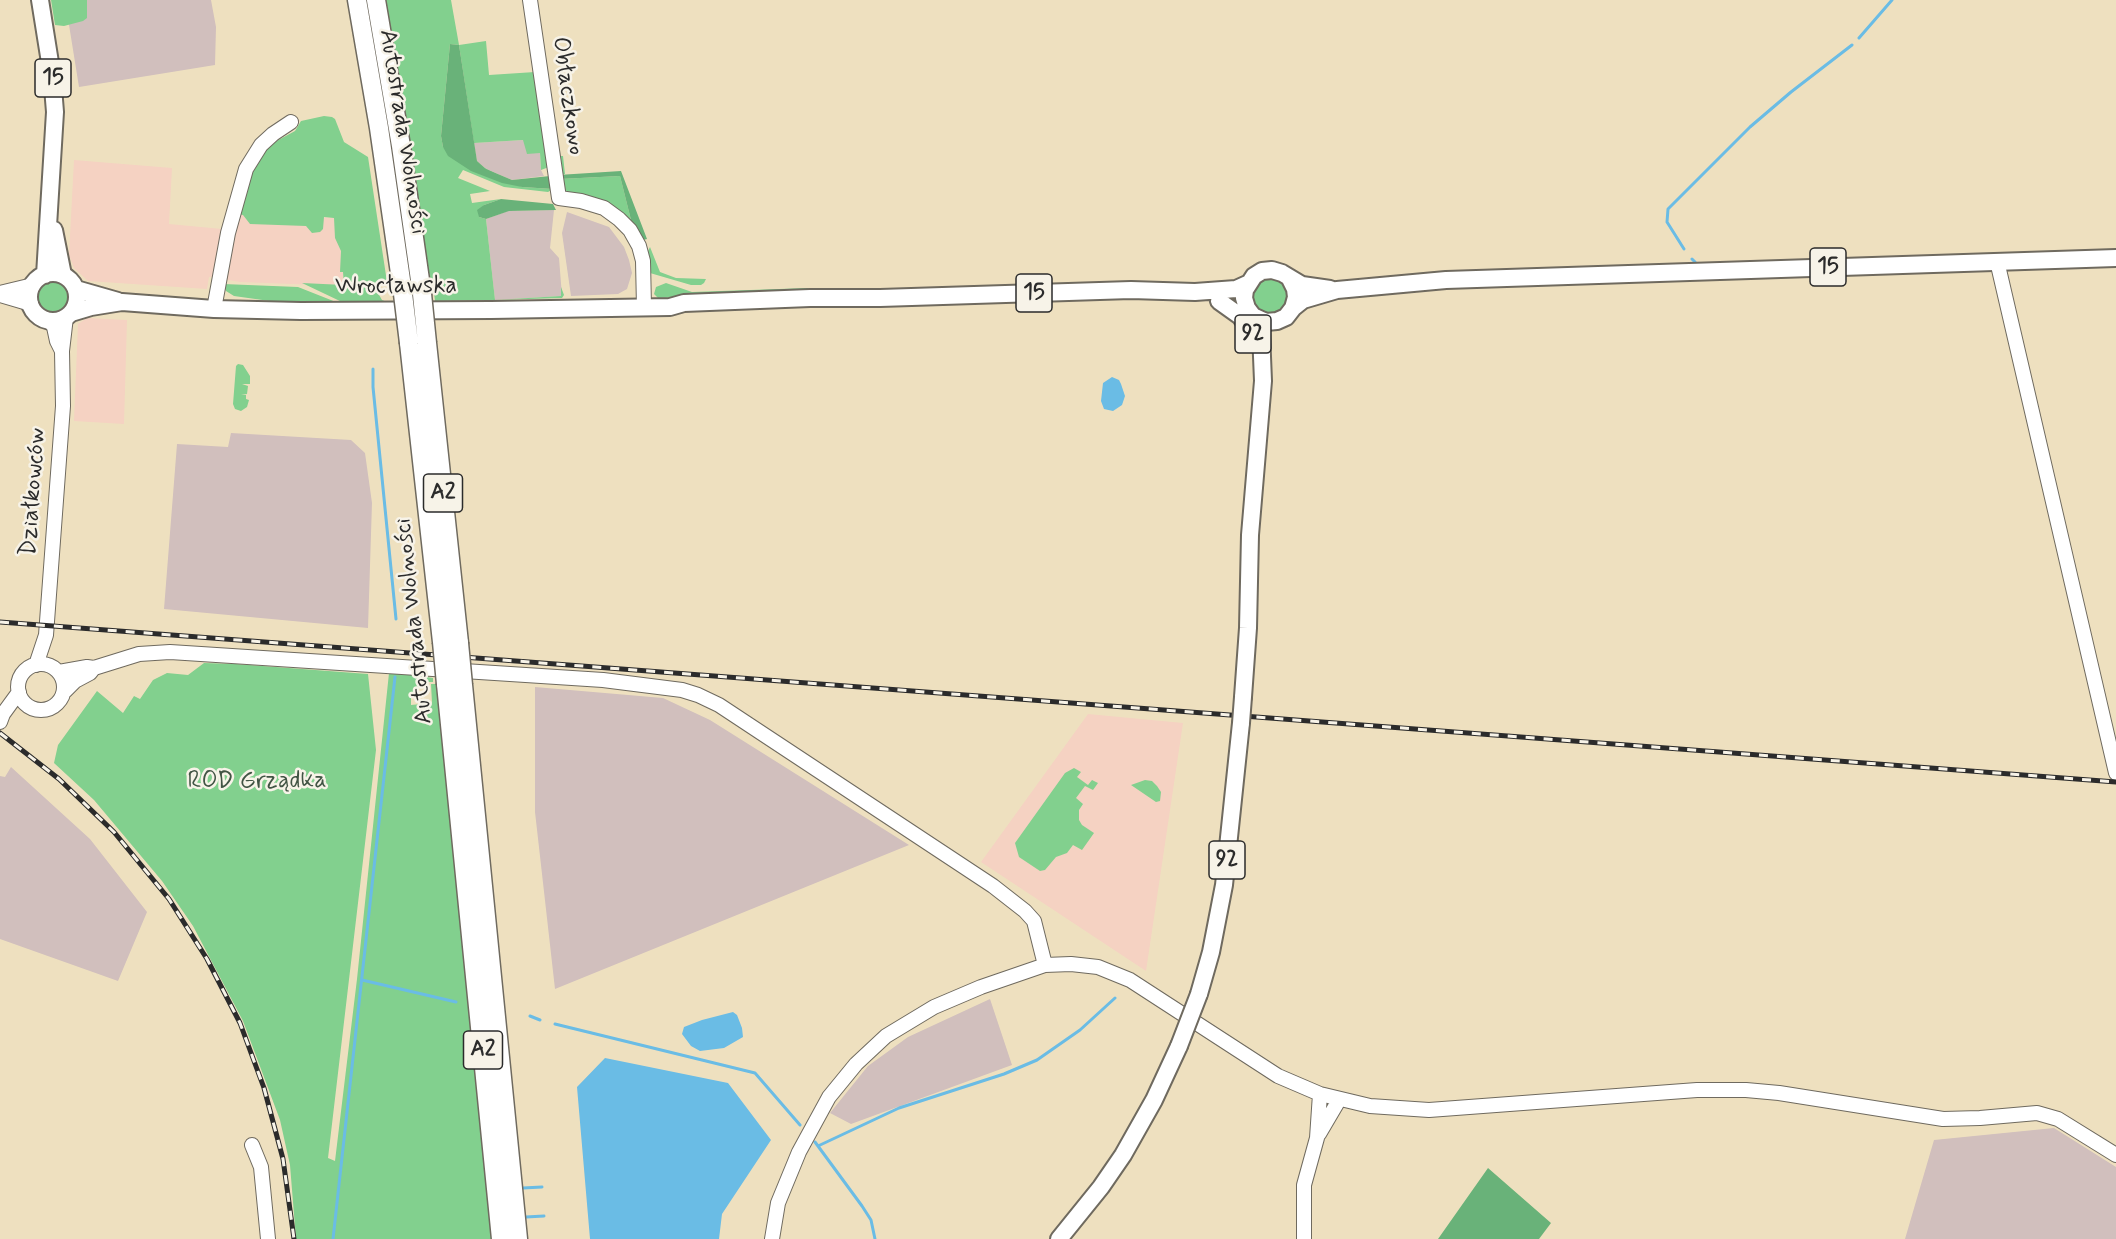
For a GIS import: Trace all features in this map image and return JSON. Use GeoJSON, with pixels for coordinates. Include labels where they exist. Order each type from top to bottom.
{"type":"FeatureCollection","features":[{"type":"Feature","properties":{"kind":"highway","name":"Autostrada Wolności"},"geometry":{"type":"LineString","coordinates":[[357,0],[379,128],[403,294],[418,343]]}},
{"type":"Feature","properties":{"kind":"highway","name":"Autostrada Wolności"},"geometry":{"type":"LineString","coordinates":[[376,0],[401,146],[422,294],[418,343],[454,685],[501,1239]]}},
{"type":"Feature","properties":{"kind":"highway","name":"Autostrada Wolności"},"geometry":{"type":"LineString","coordinates":[[454,685],[518,1239]]}},
{"type":"Feature","properties":{"kind":"main road","name":"15"},"geometry":{"type":"LineString","coordinates":[[30,304],[30,294],[39,280],[49,206],[55,112],[52,75],[40,0]]}},
{"type":"Feature","properties":{"kind":"main road","name":"15"},"geometry":{"type":"LineString","coordinates":[[49,206],[63,275]]}},
{"type":"Feature","properties":{"kind":"main road","name":"15"},"geometry":{"type":"LineString","coordinates":[[1250,312],[1266,322],[1277,321],[1303,300],[1337,290],[1446,280],[2116,258]]}},
{"type":"Feature","properties":{"kind":"main road","name":"15"},"geometry":{"type":"LineString","coordinates":[[1247,285],[1254,276],[1262,271],[1272,270],[1302,285],[1337,290]]}},
{"type":"Feature","properties":{"kind":"main road"},"geometry":{"type":"LineString","coordinates":[[39,280],[51,273],[63,275],[73,283],[77,302],[69,315]]}},
{"type":"Feature","properties":{"kind":"main road"},"geometry":{"type":"LineString","coordinates":[[1290,279],[1296,297],[1290,312]]}},
{"type":"Feature","properties":{"kind":"main road","name":"Wrocławska"},"geometry":{"type":"LineString","coordinates":[[76,289],[122,302],[214,309],[364,312],[670,307],[685,311],[727,311],[811,307],[880,298],[1131,290],[1195,292],[1247,285]]}},
{"type":"Feature","properties":{"kind":"main road"},"geometry":{"type":"LineString","coordinates":[[1247,285],[1244,298],[1250,312]]}},
{"type":"Feature","properties":{"kind":"main road","name":"Wrocławska"},"geometry":{"type":"LineString","coordinates":[[1195,292],[1219,301],[1240,304],[1250,312]]}},
{"type":"Feature","properties":{"kind":"main road","name":"92"},"geometry":{"type":"LineString","coordinates":[[1219,301],[1240,316],[1251,330],[1256,343],[1263,381]]}},
{"type":"Feature","properties":{"kind":"main road","name":"Wrocławska"},"geometry":{"type":"LineString","coordinates":[[69,315],[91,307],[122,302]]}},
{"type":"Feature","properties":{"kind":"main road"},"geometry":{"type":"LineString","coordinates":[[30,304],[38,315],[49,320]]}},
{"type":"Feature","properties":{"kind":"main road","name":"92"},"geometry":{"type":"LineString","coordinates":[[1059,1239],[1123,1155],[1155,1100],[1199,994],[1213,942],[1224,885],[1241,723],[1248,628],[1250,535],[1263,381],[1260,328],[1250,312]]}},
{"type":"Feature","properties":{"kind":"main road","name":"92"},"geometry":{"type":"LineString","coordinates":[[1263,381],[1276,328],[1290,312]]}},
{"type":"Feature","properties":{"kind":"main road","name":"15"},"geometry":{"type":"LineString","coordinates":[[49,320],[59,320],[69,315]]}},
{"type":"Feature","properties":{"kind":"street","name":"Obłaczkowo"},"geometry":{"type":"LineString","coordinates":[[530,0],[559,198],[581,201],[603,208],[630,230],[639,246],[643,261],[644,307]]}},
{"type":"Feature","properties":{"kind":"street"},"geometry":{"type":"LineString","coordinates":[[214,309],[235,203],[246,169],[261,145],[291,122]]}},
{"type":"Feature","properties":{"kind":"street"},"geometry":{"type":"LineString","coordinates":[[1997,261],[2116,773]]}},
{"type":"Feature","properties":{"kind":"street"},"geometry":{"type":"LineString","coordinates":[[0,294],[39,280]]}},
{"type":"Feature","properties":{"kind":"street"},"geometry":{"type":"LineString","coordinates":[[0,294],[30,304]]}},
{"type":"Feature","properties":{"kind":"street","name":"Działkowców"},"geometry":{"type":"LineString","coordinates":[[36,664],[46,635],[63,406],[62,351],[69,315]]}},
{"type":"Feature","properties":{"kind":"street","name":"Działkowców"},"geometry":{"type":"LineString","coordinates":[[49,320],[62,351]]}},
{"type":"Feature","properties":{"kind":"street","name":"Działkowców"},"geometry":{"type":"LineString","coordinates":[[46,635],[55,669]]}},
{"type":"Feature","properties":{"kind":"street"},"geometry":{"type":"LineString","coordinates":[[94,668],[90,673],[75,681],[65,691],[58,704],[51,709],[44,711],[29,707],[23,702],[19,692],[19,680],[23,673],[36,664],[55,669],[94,668],[139,654],[170,652],[603,680],[666,686],[690,692],[719,705],[1001,892],[1034,921],[1045,965]]}},
{"type":"Feature","properties":{"kind":"street"},"geometry":{"type":"LineString","coordinates":[[55,669],[64,683],[65,691]]}},
{"type":"Feature","properties":{"kind":"street"},"geometry":{"type":"LineString","coordinates":[[0,722],[19,692]]}},
{"type":"Feature","properties":{"kind":"street"},"geometry":{"type":"LineString","coordinates":[[0,722],[29,707]]}},
{"type":"Feature","properties":{"kind":"street"},"geometry":{"type":"LineString","coordinates":[[772,1239],[778,1203],[799,1152],[829,1096],[856,1064],[886,1036],[934,1007],[981,987],[1045,965],[1071,964],[1098,967],[1130,980],[1278,1076],[1339,1100],[1389,1109],[1429,1110],[1697,1090],[1746,1090],[1779,1093],[1943,1119],[1990,1118],[2037,1113],[2058,1119],[2116,1155]]}},
{"type":"Feature","properties":{"kind":"street"},"geometry":{"type":"LineString","coordinates":[[1304,1239],[1304,1185],[1317,1138],[1320,1094]]}},
{"type":"Feature","properties":{"kind":"street"},"geometry":{"type":"LineString","coordinates":[[1317,1138],[1339,1100]]}},
{"type":"Feature","properties":{"kind":"street"},"geometry":{"type":"LineString","coordinates":[[252,1145],[261,1167],[268,1239]]}},
{"type":"Feature","properties":{"kind":"shaded area"},"geometry":{"type":"Polygon","coordinates":[[[65,0],[211,0],[216,27],[215,65],[79,87],[65,0]]]}},
{"type":"Feature","properties":{"kind":"shaded area"},"geometry":{"type":"Polygon","coordinates":[[[524,140],[540,153],[541,170],[544,176],[512,180],[486,169],[477,161],[474,143],[524,140]]]}},
{"type":"Feature","properties":{"kind":"shaded area"},"geometry":{"type":"Polygon","coordinates":[[[74,160],[172,168],[169,224],[222,229],[215,277],[209,277],[207,289],[88,281],[74,268],[69,255],[74,160]]]}},
{"type":"Feature","properties":{"kind":"shaded area"},"geometry":{"type":"Polygon","coordinates":[[[554,210],[550,248],[559,258],[562,296],[495,300],[486,219],[508,211],[554,210]]]}},
{"type":"Feature","properties":{"kind":"shaded area"},"geometry":{"type":"Polygon","coordinates":[[[567,212],[609,227],[624,247],[629,260],[632,273],[627,289],[618,294],[571,296],[562,233],[567,212]]]}},
{"type":"Feature","properties":{"kind":"shaded area"},"geometry":{"type":"Polygon","coordinates":[[[238,214],[338,218],[344,286],[240,282],[223,279],[238,214]]]}},
{"type":"Feature","properties":{"kind":"shaded area"},"geometry":{"type":"Polygon","coordinates":[[[87,318],[127,320],[124,424],[74,421],[78,324],[87,318]]]}},
{"type":"Feature","properties":{"kind":"shaded area"},"geometry":{"type":"Polygon","coordinates":[[[231,433],[351,440],[365,453],[372,503],[368,628],[164,609],[177,444],[228,447],[231,433]]]}},
{"type":"Feature","properties":{"kind":"shaded area"},"geometry":{"type":"Polygon","coordinates":[[[535,687],[663,698],[710,720],[909,845],[555,989],[535,812],[535,687]]]}},
{"type":"Feature","properties":{"kind":"shaded area"},"geometry":{"type":"Polygon","coordinates":[[[1088,714],[1183,723],[1146,971],[981,862],[1088,714]]]}},
{"type":"Feature","properties":{"kind":"shaded area"},"geometry":{"type":"Polygon","coordinates":[[[11,767],[90,839],[147,912],[118,981],[0,939],[0,776],[5,777],[11,767]]]}},
{"type":"Feature","properties":{"kind":"shaded area"},"geometry":{"type":"Polygon","coordinates":[[[990,999],[1012,1065],[851,1124],[830,1113],[868,1066],[908,1037],[990,999]]]}},
{"type":"Feature","properties":{"kind":"shaded area"},"geometry":{"type":"Polygon","coordinates":[[[2054,1128],[2116,1167],[2116,1239],[1905,1239],[1934,1140],[2054,1128]]]}},
{"type":"Feature","properties":{"kind":"green space"},"geometry":{"type":"Polygon","coordinates":[[[51,0],[87,0],[87,18],[64,26],[55,25],[51,0]]]}},
{"type":"Feature","properties":{"kind":"green space"},"geometry":{"type":"Polygon","coordinates":[[[386,0],[451,0],[459,45],[450,44],[441,136],[443,147],[522,187],[553,189],[548,192],[504,187],[463,170],[458,178],[490,191],[470,194],[472,203],[501,199],[484,205],[479,217],[486,219],[495,300],[435,301],[434,293],[431,293],[414,165],[386,0]]]}},
{"type":"Feature","properties":{"kind":"green space"},"geometry":{"type":"Polygon","coordinates":[[[486,41],[489,75],[535,72],[549,167],[541,170],[540,153],[527,154],[523,140],[474,143],[459,45],[486,41]]]}},
{"type":"Feature","properties":{"kind":"green space"},"geometry":{"type":"Polygon","coordinates":[[[450,44],[459,45],[477,161],[486,169],[512,180],[550,176],[553,189],[502,183],[471,171],[448,156],[441,136],[450,44]]]}},
{"type":"Feature","properties":{"kind":"green space"},"geometry":{"type":"Polygon","coordinates":[[[324,116],[335,119],[344,142],[368,157],[387,282],[375,288],[382,300],[387,302],[342,302],[302,283],[344,285],[343,272],[340,272],[341,251],[335,238],[334,218],[324,217],[323,229],[312,233],[306,226],[250,224],[243,215],[238,214],[252,170],[260,155],[271,144],[295,131],[301,121],[324,116]]]}},
{"type":"Feature","properties":{"kind":"green space"},"geometry":{"type":"Polygon","coordinates":[[[557,156],[563,156],[565,174],[558,175],[560,179],[620,176],[633,228],[619,212],[608,205],[567,194],[559,182],[555,159],[557,156]]]}},
{"type":"Feature","properties":{"kind":"green space"},"geometry":{"type":"Polygon","coordinates":[[[621,171],[647,239],[643,240],[633,228],[620,176],[560,179],[558,175],[621,171]]]}},
{"type":"Feature","properties":{"kind":"green space"},"geometry":{"type":"Polygon","coordinates":[[[501,199],[553,204],[556,210],[509,211],[486,219],[479,217],[477,210],[501,199]]]}},
{"type":"Feature","properties":{"kind":"green space"},"geometry":{"type":"Polygon","coordinates":[[[650,247],[660,272],[676,278],[706,279],[704,283],[691,285],[650,273],[647,253],[650,247]]]}},
{"type":"Feature","properties":{"kind":"green space"},"geometry":{"type":"Polygon","coordinates":[[[1270,277],[1277,278],[1283,283],[1288,289],[1288,303],[1283,309],[1277,314],[1270,315],[1263,314],[1257,309],[1252,303],[1251,296],[1252,289],[1257,283],[1263,278],[1270,277]]]}},
{"type":"Feature","properties":{"kind":"green space"},"geometry":{"type":"Polygon","coordinates":[[[54,280],[65,285],[70,296],[65,307],[54,312],[43,307],[38,296],[43,285],[54,280]]]}},
{"type":"Feature","properties":{"kind":"green space"},"geometry":{"type":"Polygon","coordinates":[[[666,283],[692,292],[808,288],[808,293],[658,298],[654,294],[656,287],[666,283]]]}},
{"type":"Feature","properties":{"kind":"green space"},"geometry":{"type":"Polygon","coordinates":[[[223,284],[298,287],[341,304],[298,305],[234,296],[226,291],[223,284]]]}},
{"type":"Feature","properties":{"kind":"green space"},"geometry":{"type":"Polygon","coordinates":[[[561,287],[564,295],[562,298],[495,300],[561,296],[561,287]]]}},
{"type":"Feature","properties":{"kind":"green space"},"geometry":{"type":"Polygon","coordinates":[[[238,364],[243,365],[250,376],[250,384],[242,384],[248,386],[247,394],[241,395],[246,395],[246,399],[249,400],[247,407],[241,411],[235,409],[233,404],[238,364]]]}},
{"type":"Feature","properties":{"kind":"green space","name":"ROD Grządka"},"geometry":{"type":"Polygon","coordinates":[[[204,663],[368,674],[376,750],[328,1158],[335,1161],[357,979],[389,673],[397,672],[433,678],[433,682],[428,682],[416,689],[411,696],[411,705],[432,703],[431,684],[436,684],[492,1239],[296,1239],[290,1165],[280,1120],[243,1021],[193,926],[162,881],[94,800],[54,763],[58,745],[97,691],[123,713],[134,696],[140,699],[153,680],[167,673],[188,675],[204,663]]]}},
{"type":"Feature","properties":{"kind":"green space"},"geometry":{"type":"Polygon","coordinates":[[[1074,768],[1081,772],[1077,777],[1088,785],[1092,780],[1098,783],[1093,790],[1085,786],[1076,798],[1083,804],[1079,810],[1079,820],[1082,825],[1094,833],[1082,850],[1073,845],[1067,853],[1056,857],[1045,870],[1040,871],[1019,857],[1015,843],[1065,773],[1074,768]]]}},
{"type":"Feature","properties":{"kind":"green space"},"geometry":{"type":"Polygon","coordinates":[[[1145,780],[1152,781],[1157,786],[1161,792],[1160,801],[1156,802],[1131,785],[1145,780]]]}},
{"type":"Feature","properties":{"kind":"green space"},"geometry":{"type":"Polygon","coordinates":[[[1488,1168],[1551,1223],[1539,1239],[1438,1239],[1488,1168]]]}},
{"type":"Feature","properties":{"kind":"water"},"geometry":{"type":"Polygon","coordinates":[[[1112,377],[1119,380],[1125,396],[1122,405],[1113,411],[1104,409],[1101,401],[1103,383],[1112,377]]]}},
{"type":"Feature","properties":{"kind":"water"},"geometry":{"type":"Polygon","coordinates":[[[733,1012],[737,1015],[743,1037],[724,1048],[700,1051],[691,1046],[682,1034],[684,1027],[733,1012]]]}},
{"type":"Feature","properties":{"kind":"water"},"geometry":{"type":"Polygon","coordinates":[[[605,1058],[728,1083],[771,1140],[722,1214],[719,1239],[590,1239],[577,1087],[605,1058]]]}},
{"type":"Feature","properties":{"kind":"waterway"},"geometry":{"type":"LineString","coordinates":[[1859,38],[1892,0]]}},
{"type":"Feature","properties":{"kind":"waterway"},"geometry":{"type":"LineString","coordinates":[[1684,249],[1667,222],[1668,209],[1750,127],[1852,45]]}},
{"type":"Feature","properties":{"kind":"waterway"},"geometry":{"type":"LineString","coordinates":[[1692,259],[1695,262]]}},
{"type":"Feature","properties":{"kind":"waterway"},"geometry":{"type":"LineString","coordinates":[[373,369],[396,619]]}},
{"type":"Feature","properties":{"kind":"waterway"},"geometry":{"type":"LineString","coordinates":[[333,1239],[395,677]]}},
{"type":"Feature","properties":{"kind":"waterway"},"geometry":{"type":"LineString","coordinates":[[362,980],[456,1002]]}},
{"type":"Feature","properties":{"kind":"waterway"},"geometry":{"type":"LineString","coordinates":[[818,1146],[899,1108],[1004,1074],[1037,1060],[1080,1030],[1115,998]]}},
{"type":"Feature","properties":{"kind":"waterway"},"geometry":{"type":"LineString","coordinates":[[530,1016],[540,1020]]}},
{"type":"Feature","properties":{"kind":"waterway"},"geometry":{"type":"LineString","coordinates":[[555,1024],[755,1073],[800,1125]]}},
{"type":"Feature","properties":{"kind":"waterway"},"geometry":{"type":"LineString","coordinates":[[815,1142],[871,1220],[875,1239]]}},
{"type":"Feature","properties":{"kind":"waterway"},"geometry":{"type":"LineString","coordinates":[[523,1188],[542,1187]]}},
{"type":"Feature","properties":{"kind":"waterway"},"geometry":{"type":"LineString","coordinates":[[526,1217],[544,1216]]}},
{"type":"Feature","properties":{"kind":"railway"},"geometry":{"type":"LineString","coordinates":[[0,622],[2116,782]]}},
{"type":"Feature","properties":{"kind":"railway"},"geometry":{"type":"LineString","coordinates":[[0,733],[59,779],[114,832],[169,899],[207,959],[240,1023],[264,1088],[283,1159],[294,1239]]}}]}
